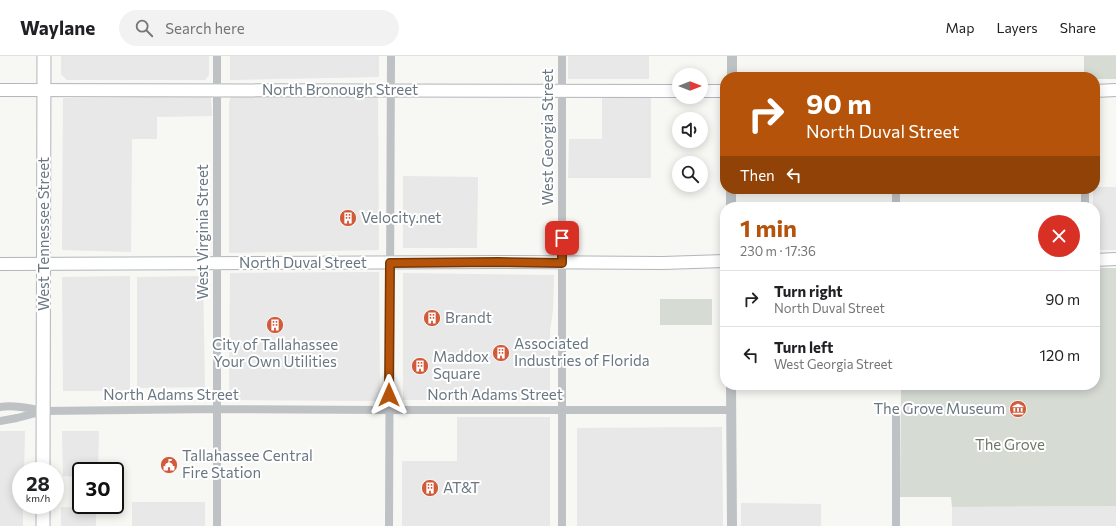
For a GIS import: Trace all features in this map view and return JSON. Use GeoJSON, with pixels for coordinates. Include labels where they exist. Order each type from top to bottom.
{"type":"FeatureCollection","features":[{"type":"Feature","properties":{"kind":"main road","name":"West Tennessee Street"},"geometry":{"type":"LineString","coordinates":[[43,462],[44,56]]}},
{"type":"Feature","properties":{"kind":"main road","name":"North Bronough Street"},"geometry":{"type":"LineString","coordinates":[[0,90],[672,91]]}},
{"type":"Feature","properties":{"kind":"main road"},"geometry":{"type":"LineString","coordinates":[[708,91],[720,90]]}},
{"type":"Feature","properties":{"kind":"main road"},"geometry":{"type":"LineString","coordinates":[[1100,91],[1116,90]]}},
{"type":"Feature","properties":{"kind":"main road"},"geometry":{"type":"LineString","coordinates":[[1100,260],[1116,260]]}},
{"type":"Feature","properties":{"kind":"main road","name":"North Duval Street"},"geometry":{"type":"LineString","coordinates":[[0,264],[498,262],[663,263],[720,261]]}},
{"type":"Feature","properties":{"kind":"main road"},"geometry":{"type":"LineString","coordinates":[[43,514],[43,526]]}},
{"type":"Feature","properties":{"kind":"street","name":"West Virginia Street"},"geometry":{"type":"LineString","coordinates":[[216,526],[217,56]]}},
{"type":"Feature","properties":{"kind":"street"},"geometry":{"type":"LineString","coordinates":[[389,526],[391,56]]}},
{"type":"Feature","properties":{"kind":"street","name":"West Georgia Street"},"geometry":{"type":"LineString","coordinates":[[562,56],[562,526]]}},
{"type":"Feature","properties":{"kind":"street"},"geometry":{"type":"LineString","coordinates":[[732,56],[732,72]]}},
{"type":"Feature","properties":{"kind":"street"},"geometry":{"type":"LineString","coordinates":[[732,390],[732,526]]}},
{"type":"Feature","properties":{"kind":"street","name":"North Adams Street"},"geometry":{"type":"LineString","coordinates":[[0,407],[19,407],[42,411],[217,409],[732,410]]}},
{"type":"Feature","properties":{"kind":"street"},"geometry":{"type":"LineString","coordinates":[[896,409],[896,526]]}},
{"type":"Feature","properties":{"kind":"street","name":"North Adams Street"},"geometry":{"type":"LineString","coordinates":[[0,421],[42,411]]}},
{"type":"Feature","properties":{"kind":"shaded area"},"geometry":{"type":"Polygon","coordinates":[[[61,56],[209,56],[209,75],[205,80],[67,80],[61,74],[61,56]]]}},
{"type":"Feature","properties":{"kind":"shaded area"},"geometry":{"type":"Polygon","coordinates":[[[230,56],[379,56],[379,77],[230,80],[230,56]]]}},
{"type":"Feature","properties":{"kind":"shaded area"},"geometry":{"type":"Polygon","coordinates":[[[568,56],[649,56],[649,79],[568,79],[568,56]]]}},
{"type":"Feature","properties":{"kind":"shaded area"},"geometry":{"type":"Polygon","coordinates":[[[602,95],[651,95],[651,178],[568,178],[569,139],[602,139],[602,95]]]}},
{"type":"Feature","properties":{"kind":"shaded area"},"geometry":{"type":"Polygon","coordinates":[[[204,96],[211,98],[212,116],[157,117],[157,139],[132,139],[131,252],[62,250],[63,98],[204,96]]]}},
{"type":"Feature","properties":{"kind":"shaded area"},"geometry":{"type":"Polygon","coordinates":[[[231,96],[378,96],[379,250],[229,253],[229,103],[231,96]]]}},
{"type":"Feature","properties":{"kind":"shaded area"},"geometry":{"type":"Polygon","coordinates":[[[403,176],[478,177],[477,248],[403,248],[403,176]]]}},
{"type":"Feature","properties":{"kind":"shaded area"},"geometry":{"type":"Polygon","coordinates":[[[1100,187],[1116,187],[1116,250],[1100,250],[1100,202],[1093,202],[1093,194],[1100,194],[1100,187]]]}},
{"type":"Feature","properties":{"kind":"shaded area"},"geometry":{"type":"Polygon","coordinates":[[[379,272],[380,401],[234,400],[231,398],[229,394],[230,273],[379,272]]]}},
{"type":"Feature","properties":{"kind":"shaded area"},"geometry":{"type":"Polygon","coordinates":[[[403,273],[554,275],[553,310],[550,331],[550,400],[403,400],[403,273]]]}},
{"type":"Feature","properties":{"kind":"shaded area"},"geometry":{"type":"Polygon","coordinates":[[[130,276],[130,391],[63,391],[62,277],[130,276]]]}},
{"type":"Feature","properties":{"kind":"shaded area"},"geometry":{"type":"Polygon","coordinates":[[[203,276],[205,387],[137,388],[137,277],[203,276]]]}},
{"type":"Feature","properties":{"kind":"shaded area"},"geometry":{"type":"Polygon","coordinates":[[[457,417],[550,417],[550,526],[402,526],[402,461],[457,461],[457,417]]]}},
{"type":"Feature","properties":{"kind":"shaded area"},"geometry":{"type":"Polygon","coordinates":[[[722,427],[723,526],[577,526],[577,428],[722,427]]]}},
{"type":"Feature","properties":{"kind":"shaded area"},"geometry":{"type":"Polygon","coordinates":[[[0,431],[25,431],[24,462],[12,462],[12,514],[23,514],[23,526],[0,526],[0,431]]]}},
{"type":"Feature","properties":{"kind":"shaded area"},"geometry":{"type":"Polygon","coordinates":[[[62,431],[99,431],[98,462],[72,462],[72,476],[64,476],[64,462],[63,462],[62,431]]]}},
{"type":"Feature","properties":{"kind":"shaded area"},"geometry":{"type":"Polygon","coordinates":[[[132,502],[205,502],[205,526],[132,526],[132,502]]]}},
{"type":"Feature","properties":{"kind":"shaded area"},"geometry":{"type":"Polygon","coordinates":[[[741,503],[821,504],[821,526],[741,526],[741,503]]]}},
{"type":"Feature","properties":{"kind":"shaded area"},"geometry":{"type":"Polygon","coordinates":[[[1116,506],[1116,526],[952,526],[952,507],[1116,506]]]}},
{"type":"Feature","properties":{"kind":"shaded area"},"geometry":{"type":"Polygon","coordinates":[[[64,507],[72,507],[72,514],[96,514],[96,526],[61,526],[61,514],[64,514],[64,507]]]}},
{"type":"Feature","properties":{"kind":"green space"},"geometry":{"type":"Polygon","coordinates":[[[1084,56],[1116,56],[1116,79],[1100,79],[1100,72],[1084,72],[1084,56]]]}},
{"type":"Feature","properties":{"kind":"green space","name":"The Grove"},"geometry":{"type":"Polygon","coordinates":[[[1100,268],[1116,268],[1116,506],[952,507],[951,497],[900,497],[901,390],[1100,390],[1100,268]]]}},
{"type":"Feature","properties":{"kind":"green space"},"geometry":{"type":"Polygon","coordinates":[[[660,299],[712,299],[712,325],[660,325],[660,299]]]}},
{"type":"Feature","properties":{"kind":"place","name":"Velocity.net"},"geometry":{"type":"Point","coordinates":[348,218]}},
{"type":"Feature","properties":{"kind":"place","name":"Brandt"},"geometry":{"type":"Point","coordinates":[432,318]}},
{"type":"Feature","properties":{"kind":"place","name":"City of Tallahassee Your Own Utilities"},"geometry":{"type":"Point","coordinates":[275,325]}},
{"type":"Feature","properties":{"kind":"place","name":"Associated Industries of Florida"},"geometry":{"type":"Point","coordinates":[501,353]}},
{"type":"Feature","properties":{"kind":"place","name":"Maddox Square"},"geometry":{"type":"Point","coordinates":[420,366]}},
{"type":"Feature","properties":{"kind":"place","name":"The Grove Museum"},"geometry":{"type":"Point","coordinates":[1018,409]}},
{"type":"Feature","properties":{"kind":"place","name":"Tallahassee Central Fire Station"},"geometry":{"type":"Point","coordinates":[169,465]}},
{"type":"Feature","properties":{"kind":"place","name":"AT&T"},"geometry":{"type":"Point","coordinates":[430,488]}},
{"type":"Feature","properties":{"kind":"route"},"geometry":{"type":"LineString","coordinates":[[389,395],[390,263],[562,263],[562,238]]}}]}
